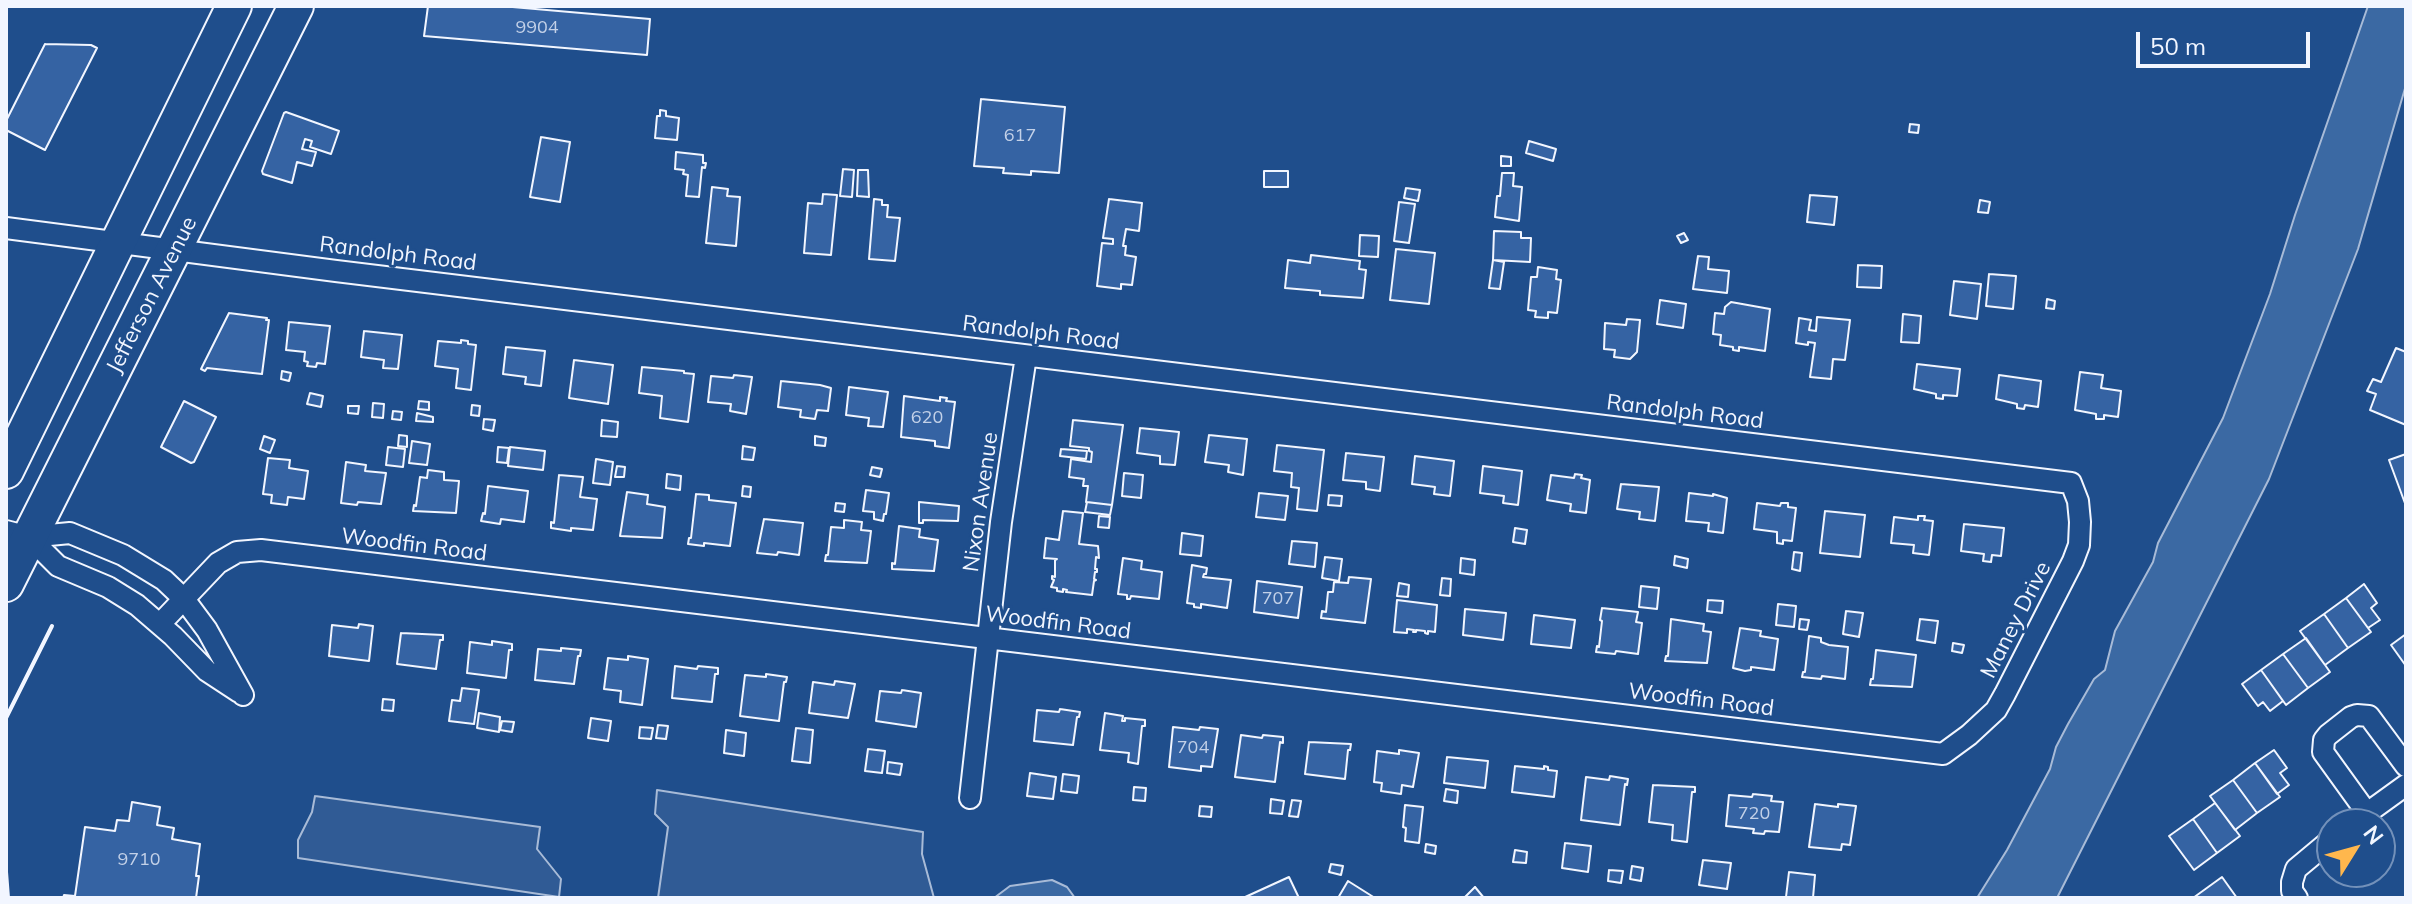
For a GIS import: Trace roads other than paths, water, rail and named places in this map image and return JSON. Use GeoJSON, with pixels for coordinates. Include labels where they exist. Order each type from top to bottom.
{"type":"FeatureCollection","features":[{"type":"Feature","properties":{"kind":"main road"},"geometry":{"type":"LineString","coordinates":[[6,471],[234,6]]}},
{"type":"Feature","properties":{"kind":"main road","name":"Jefferson Avenue"},"geometry":{"type":"LineString","coordinates":[[6,584],[18,534],[174,251],[296,6]]}},
{"type":"Feature","properties":{"kind":"street","name":"Randolph Road"},"geometry":{"type":"LineString","coordinates":[[6,228],[2071,483]]}},
{"type":"Feature","properties":{"kind":"street","name":"Nixon Avenue"},"geometry":{"type":"LineString","coordinates":[[970,798],[1001,522],[1026,356]]}},
{"type":"Feature","properties":{"kind":"street","name":"Maney Drive"},"geometry":{"type":"LineString","coordinates":[[1943,754],[1996,710],[2073,561],[2079,545],[2080,522],[2078,501],[2071,483]]}},
{"type":"Feature","properties":{"kind":"street"},"geometry":{"type":"LineString","coordinates":[[70,533],[123,555],[164,580],[184,599],[207,630],[243,695],[207,671],[137,605],[108,587],[58,566],[18,534],[70,533]]}},
{"type":"Feature","properties":{"kind":"street","name":"Woodfin Road"},"geometry":{"type":"LineString","coordinates":[[160,624],[226,558],[247,550],[261,550],[1943,754]]}},
{"type":"Feature","properties":{"kind":"street"},"geometry":{"type":"LineString","coordinates":[[2354,808],[2323,752],[2324,740],[2328,735],[2351,717],[2369,716],[2406,766]]}},
{"type":"Feature","properties":{"kind":"street"},"geometry":{"type":"LineString","coordinates":[[2374,808],[2406,785]]}},
{"type":"Feature","properties":{"kind":"street"},"geometry":{"type":"LineString","coordinates":[[2297,898],[2292,891],[2296,869],[2316,852]]}}]}
